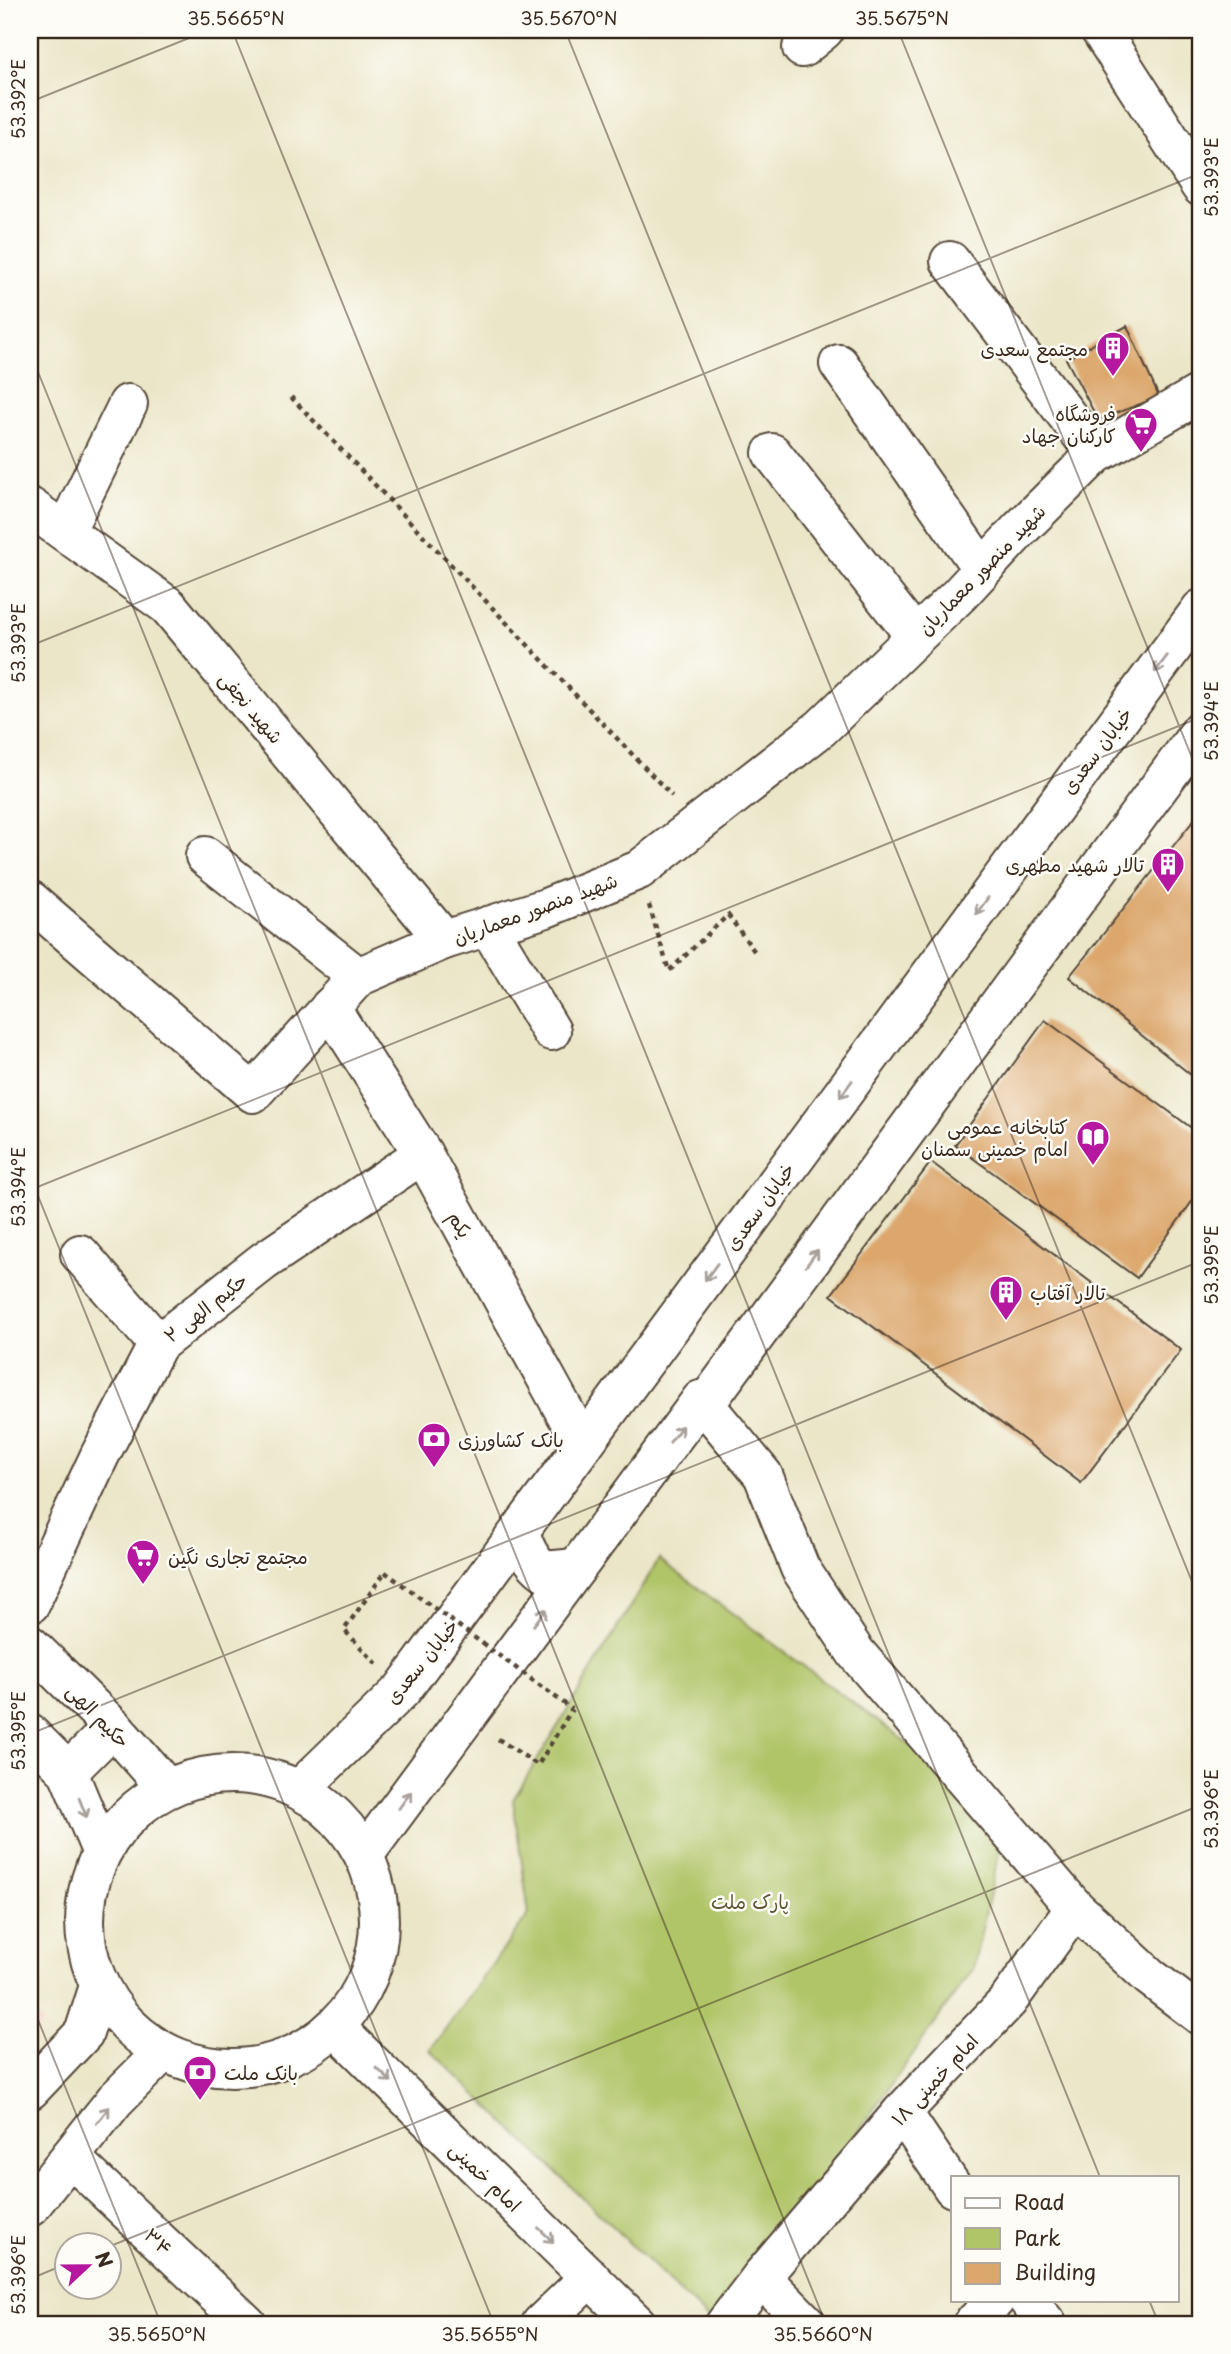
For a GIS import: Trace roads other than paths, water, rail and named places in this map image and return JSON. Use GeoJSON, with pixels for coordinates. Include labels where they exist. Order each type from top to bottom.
{"type":"FeatureCollection","features":[{"type":"Feature","properties":{"kind":"street"},"geometry":{"type":"LineString","coordinates":[[1100,30],[1201,187]]}},
{"type":"Feature","properties":{"kind":"street"},"geometry":{"type":"LineString","coordinates":[[950,261],[1096,454]]}},
{"type":"Feature","properties":{"kind":"street"},"geometry":{"type":"LineString","coordinates":[[839,364],[982,569]]}},
{"type":"Feature","properties":{"kind":"street","name":"شهید منصور معماریان"},"geometry":{"type":"LineString","coordinates":[[30,900],[253,1093],[358,977],[444,940],[546,908],[639,870],[821,728],[1096,454],[1201,393]]}},
{"type":"Feature","properties":{"kind":"street"},"geometry":{"type":"LineString","coordinates":[[65,532],[128,404]]}},
{"type":"Feature","properties":{"kind":"street"},"geometry":{"type":"LineString","coordinates":[[772,453],[915,636]]}},
{"type":"Feature","properties":{"kind":"street","name":"شهید نجفی"},"geometry":{"type":"LineString","coordinates":[[30,507],[168,606],[444,940]]}},
{"type":"Feature","properties":{"kind":"street","name":"خیابان سعدی"},"geometry":{"type":"LineString","coordinates":[[300,1789],[402,1689],[1201,609]]}},
{"type":"Feature","properties":{"kind":"street"},"geometry":{"type":"LineString","coordinates":[[701,1400],[706,1403],[1201,730]]}},
{"type":"Feature","properties":{"kind":"street"},"geometry":{"type":"LineString","coordinates":[[205,856],[358,977]]}},
{"type":"Feature","properties":{"kind":"street"},"geometry":{"type":"LineString","coordinates":[[488,926],[551,1031]]}},
{"type":"Feature","properties":{"kind":"street","name":"یکم"},"geometry":{"type":"LineString","coordinates":[[330,1007],[423,1154],[583,1445]]}},
{"type":"Feature","properties":{"kind":"street","name":"حکیم الهی ۲"},"geometry":{"type":"LineString","coordinates":[[30,1604],[100,1455],[158,1344],[264,1261],[423,1154]]}},
{"type":"Feature","properties":{"kind":"street"},"geometry":{"type":"LineString","coordinates":[[80,1254],[158,1344]]}},
{"type":"Feature","properties":{"kind":"street"},"geometry":{"type":"LineString","coordinates":[[365,1855],[701,1400]]}},
{"type":"Feature","properties":{"kind":"street"},"geometry":{"type":"LineString","coordinates":[[701,1400],[763,1475],[800,1568],[856,1653],[1075,1908],[1150,1977],[1201,2016]]}},
{"type":"Feature","properties":{"kind":"street"},"geometry":{"type":"LineString","coordinates":[[520,1531],[523,1544],[534,1564],[544,1571],[576,1568]]}},
{"type":"Feature","properties":{"kind":"street","name":"حکیم الهی"},"geometry":{"type":"LineString","coordinates":[[30,1645],[113,1727],[166,1787]]}},
{"type":"Feature","properties":{"kind":"street"},"geometry":{"type":"LineString","coordinates":[[68,1772],[113,1727]]}},
{"type":"Feature","properties":{"kind":"street"},"geometry":{"type":"LineString","coordinates":[[30,1734],[68,1772],[101,1851]]}},
{"type":"Feature","properties":{"kind":"street"},"geometry":{"type":"LineString","coordinates":[[210,1773],[257,1774],[300,1789],[338,1817],[365,1855],[379,1899],[378,1946],[363,1990],[335,2027],[297,2054],[253,2068],[206,2067],[163,2052],[125,2024],[99,1986],[85,1942],[86,1895],[101,1851],[128,1814],[166,1787],[210,1773]]}},
{"type":"Feature","properties":{"kind":"street","name":"امام خمینی ۱۸"},"geometry":{"type":"LineString","coordinates":[[724,2324],[902,2112],[1008,2001],[1075,1908]]}},
{"type":"Feature","properties":{"kind":"street"},"geometry":{"type":"LineString","coordinates":[[30,2090],[84,2033],[99,1986]]}},
{"type":"Feature","properties":{"kind":"street","name":"امام خمینی"},"geometry":{"type":"LineString","coordinates":[[335,2027],[637,2324]]}},
{"type":"Feature","properties":{"kind":"street"},"geometry":{"type":"LineString","coordinates":[[30,2207],[115,2100],[163,2052]]}},
{"type":"Feature","properties":{"kind":"street"},"geometry":{"type":"LineString","coordinates":[[902,2112],[951,2185]]}},
{"type":"Feature","properties":{"kind":"street","name":"۳۴"},"geometry":{"type":"LineString","coordinates":[[70,2157],[237,2320]]}},
{"type":"Feature","properties":{"kind":"street"},"geometry":{"type":"LineString","coordinates":[[541,2324],[590,2277]]}},
{"type":"Feature","properties":{"kind":"street"},"geometry":{"type":"LineString","coordinates":[[761,2277],[807,2324]]}},
{"type":"Feature","properties":{"kind":"street"},"geometry":{"type":"LineString","coordinates":[[973,2324],[993,2302]]}},
{"type":"Feature","properties":{"kind":"street"},"geometry":{"type":"LineString","coordinates":[[1030,2302],[1047,2324]]}},
{"type":"Feature","properties":{"kind":"place","name":"مجتمع سعدی"},"geometry":{"type":"Point","coordinates":[1113,378]}},
{"type":"Feature","properties":{"kind":"place","name":"فروشگاه کارکنان جهاد"},"geometry":{"type":"Point","coordinates":[1141,454]}},
{"type":"Feature","properties":{"kind":"place","name":"تالار شهید مطهری"},"geometry":{"type":"Point","coordinates":[1168,894]}},
{"type":"Feature","properties":{"kind":"place","name":"کتابخانه عمومی امام خمینی سمنان"},"geometry":{"type":"Point","coordinates":[1093,1167]}},
{"type":"Feature","properties":{"kind":"place","name":"تالار آفتاب"},"geometry":{"type":"Point","coordinates":[1006,1322]}},
{"type":"Feature","properties":{"kind":"place","name":"بانک کشاورزی"},"geometry":{"type":"Point","coordinates":[434,1469]}},
{"type":"Feature","properties":{"kind":"place","name":"مجتمع تجاری نگین"},"geometry":{"type":"Point","coordinates":[143,1586]}},
{"type":"Feature","properties":{"kind":"place","name":"بانک ملت"},"geometry":{"type":"Point","coordinates":[200,2102]}},
{"type":"Feature","properties":{"kind":"park label","name":"پارک ملت"},"geometry":{"type":"Point","coordinates":[750,1901]}}]}
